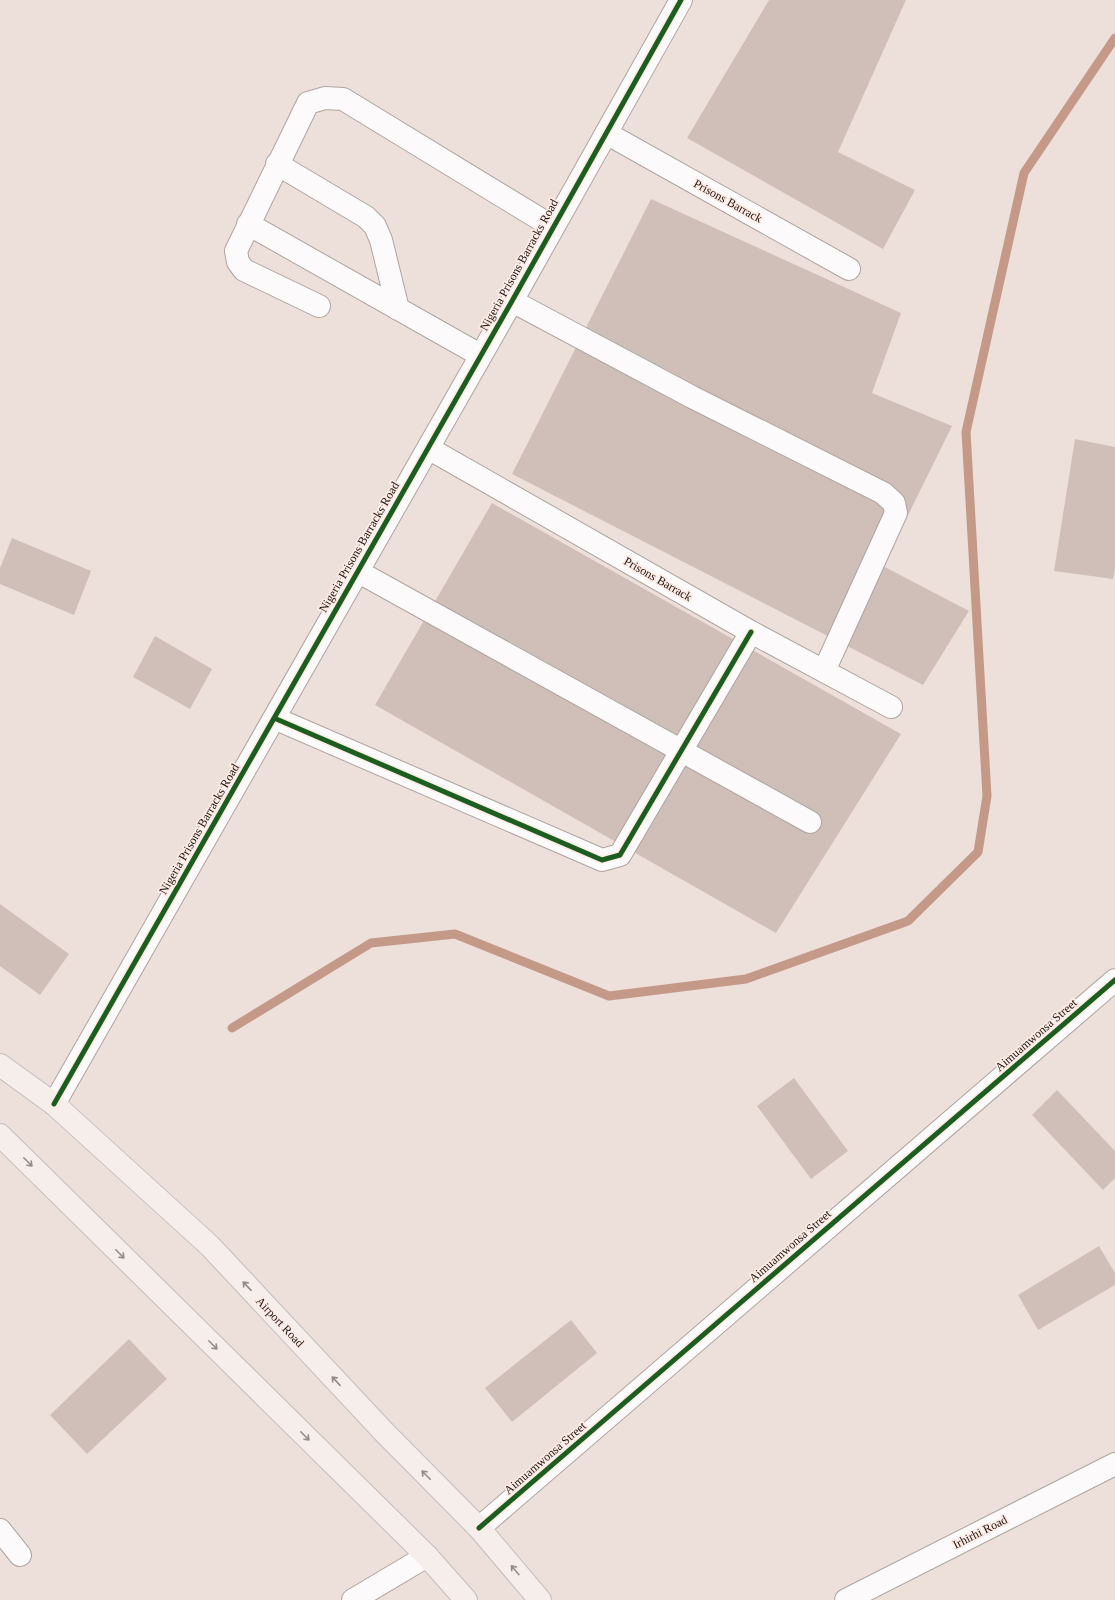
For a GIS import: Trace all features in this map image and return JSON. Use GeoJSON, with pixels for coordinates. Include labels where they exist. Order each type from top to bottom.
{"type":"FeatureCollection","features":[{"type":"Feature","properties":{"kind":"main road","name":"Airport Road"},"geometry":{"type":"LineString","coordinates":[[0,1065],[54,1104],[210,1246],[384,1432],[479,1528],[540,1600]]}},
{"type":"Feature","properties":{"kind":"main road"},"geometry":{"type":"LineString","coordinates":[[0,1135],[427,1556],[466,1600]]}},
{"type":"Feature","properties":{"kind":"street","name":"Nigeria Prisons Barracks Road"},"geometry":{"type":"LineString","coordinates":[[54,1104],[512,301],[681,0]]}},
{"type":"Feature","properties":{"kind":"street"},"geometry":{"type":"LineString","coordinates":[[319,306],[244,270],[238,262],[236,251],[308,103],[325,98],[343,99],[553,227]]}},
{"type":"Feature","properties":{"kind":"street","name":"Prisons Barrack"},"geometry":{"type":"LineString","coordinates":[[606,133],[850,269]]}},
{"type":"Feature","properties":{"kind":"street"},"geometry":{"type":"LineString","coordinates":[[278,164],[366,216],[374,226],[381,240],[398,308]]}},
{"type":"Feature","properties":{"kind":"street"},"geometry":{"type":"LineString","coordinates":[[248,224],[480,355]]}},
{"type":"Feature","properties":{"kind":"street"},"geometry":{"type":"LineString","coordinates":[[512,301],[685,393],[883,493],[894,503],[896,513],[824,671]]}},
{"type":"Feature","properties":{"kind":"street","name":"Prisons Barrack"},"geometry":{"type":"LineString","coordinates":[[428,448],[751,632],[891,707]]}},
{"type":"Feature","properties":{"kind":"street"},"geometry":{"type":"LineString","coordinates":[[357,571],[810,822]]}},
{"type":"Feature","properties":{"kind":"street"},"geometry":{"type":"LineString","coordinates":[[274,718],[602,860],[620,855],[751,632]]}},
{"type":"Feature","properties":{"kind":"street","name":"Aimuamwonsa Street"},"geometry":{"type":"LineString","coordinates":[[479,1528],[1115,980]]}},
{"type":"Feature","properties":{"kind":"street","name":"Irhirhi Road"},"geometry":{"type":"LineString","coordinates":[[846,1600],[1115,1464]]}},
{"type":"Feature","properties":{"kind":"street"},"geometry":{"type":"LineString","coordinates":[[0,1530],[20,1555]]}},
{"type":"Feature","properties":{"kind":"street"},"geometry":{"type":"LineString","coordinates":[[353,1600],[427,1556]]}},
{"type":"Feature","properties":{"kind":"building"},"geometry":{"type":"Polygon","coordinates":[[[769,0],[906,0],[838,152],[915,190],[883,249],[687,138],[769,0]]]}},
{"type":"Feature","properties":{"kind":"building"},"geometry":{"type":"Polygon","coordinates":[[[651,199],[901,313],[872,393],[952,426],[883,566],[969,611],[923,685],[512,474],[651,199]]]}},
{"type":"Feature","properties":{"kind":"building"},"geometry":{"type":"Polygon","coordinates":[[[1075,439],[1115,447],[1115,569],[1113,579],[1054,571],[1075,439]]]}},
{"type":"Feature","properties":{"kind":"building"},"geometry":{"type":"Polygon","coordinates":[[[492,503],[901,734],[776,933],[375,705],[492,503]]]}},
{"type":"Feature","properties":{"kind":"building"},"geometry":{"type":"Polygon","coordinates":[[[12,538],[91,571],[74,615],[0,584],[0,568],[12,538]]]}},
{"type":"Feature","properties":{"kind":"building"},"geometry":{"type":"Polygon","coordinates":[[[155,636],[212,669],[190,709],[133,677],[155,636]]]}},
{"type":"Feature","properties":{"kind":"building"},"geometry":{"type":"Polygon","coordinates":[[[0,904],[69,954],[40,995],[0,966],[0,904]]]}},
{"type":"Feature","properties":{"kind":"building"},"geometry":{"type":"Polygon","coordinates":[[[794,1078],[848,1151],[811,1179],[757,1106],[794,1078]]]}},
{"type":"Feature","properties":{"kind":"building"},"geometry":{"type":"Polygon","coordinates":[[[1057,1090],[1115,1151],[1115,1178],[1103,1190],[1032,1115],[1057,1090]]]}},
{"type":"Feature","properties":{"kind":"building"},"geometry":{"type":"Polygon","coordinates":[[[1099,1246],[1115,1273],[1115,1285],[1038,1330],[1018,1295],[1099,1246]]]}},
{"type":"Feature","properties":{"kind":"building"},"geometry":{"type":"Polygon","coordinates":[[[571,1320],[597,1353],[512,1422],[485,1388],[571,1320]]]}},
{"type":"Feature","properties":{"kind":"building"},"geometry":{"type":"Polygon","coordinates":[[[129,1339],[167,1379],[87,1454],[50,1415],[129,1339]]]}},
{"type":"Feature","properties":{"kind":"waterway"},"geometry":{"type":"LineString","coordinates":[[232,1028],[371,943],[455,934],[609,996],[746,979],[908,921],[978,852],[987,796],[966,432],[1024,173],[1115,38]]}},
{"type":"Feature","properties":{"kind":"cycle path"},"geometry":{"type":"LineString","coordinates":[[54,1104],[512,301],[681,0]]}},
{"type":"Feature","properties":{"kind":"cycle path"},"geometry":{"type":"LineString","coordinates":[[274,718],[602,860],[620,855],[751,632]]}},
{"type":"Feature","properties":{"kind":"cycle path"},"geometry":{"type":"LineString","coordinates":[[479,1528],[1115,980]]}}]}
